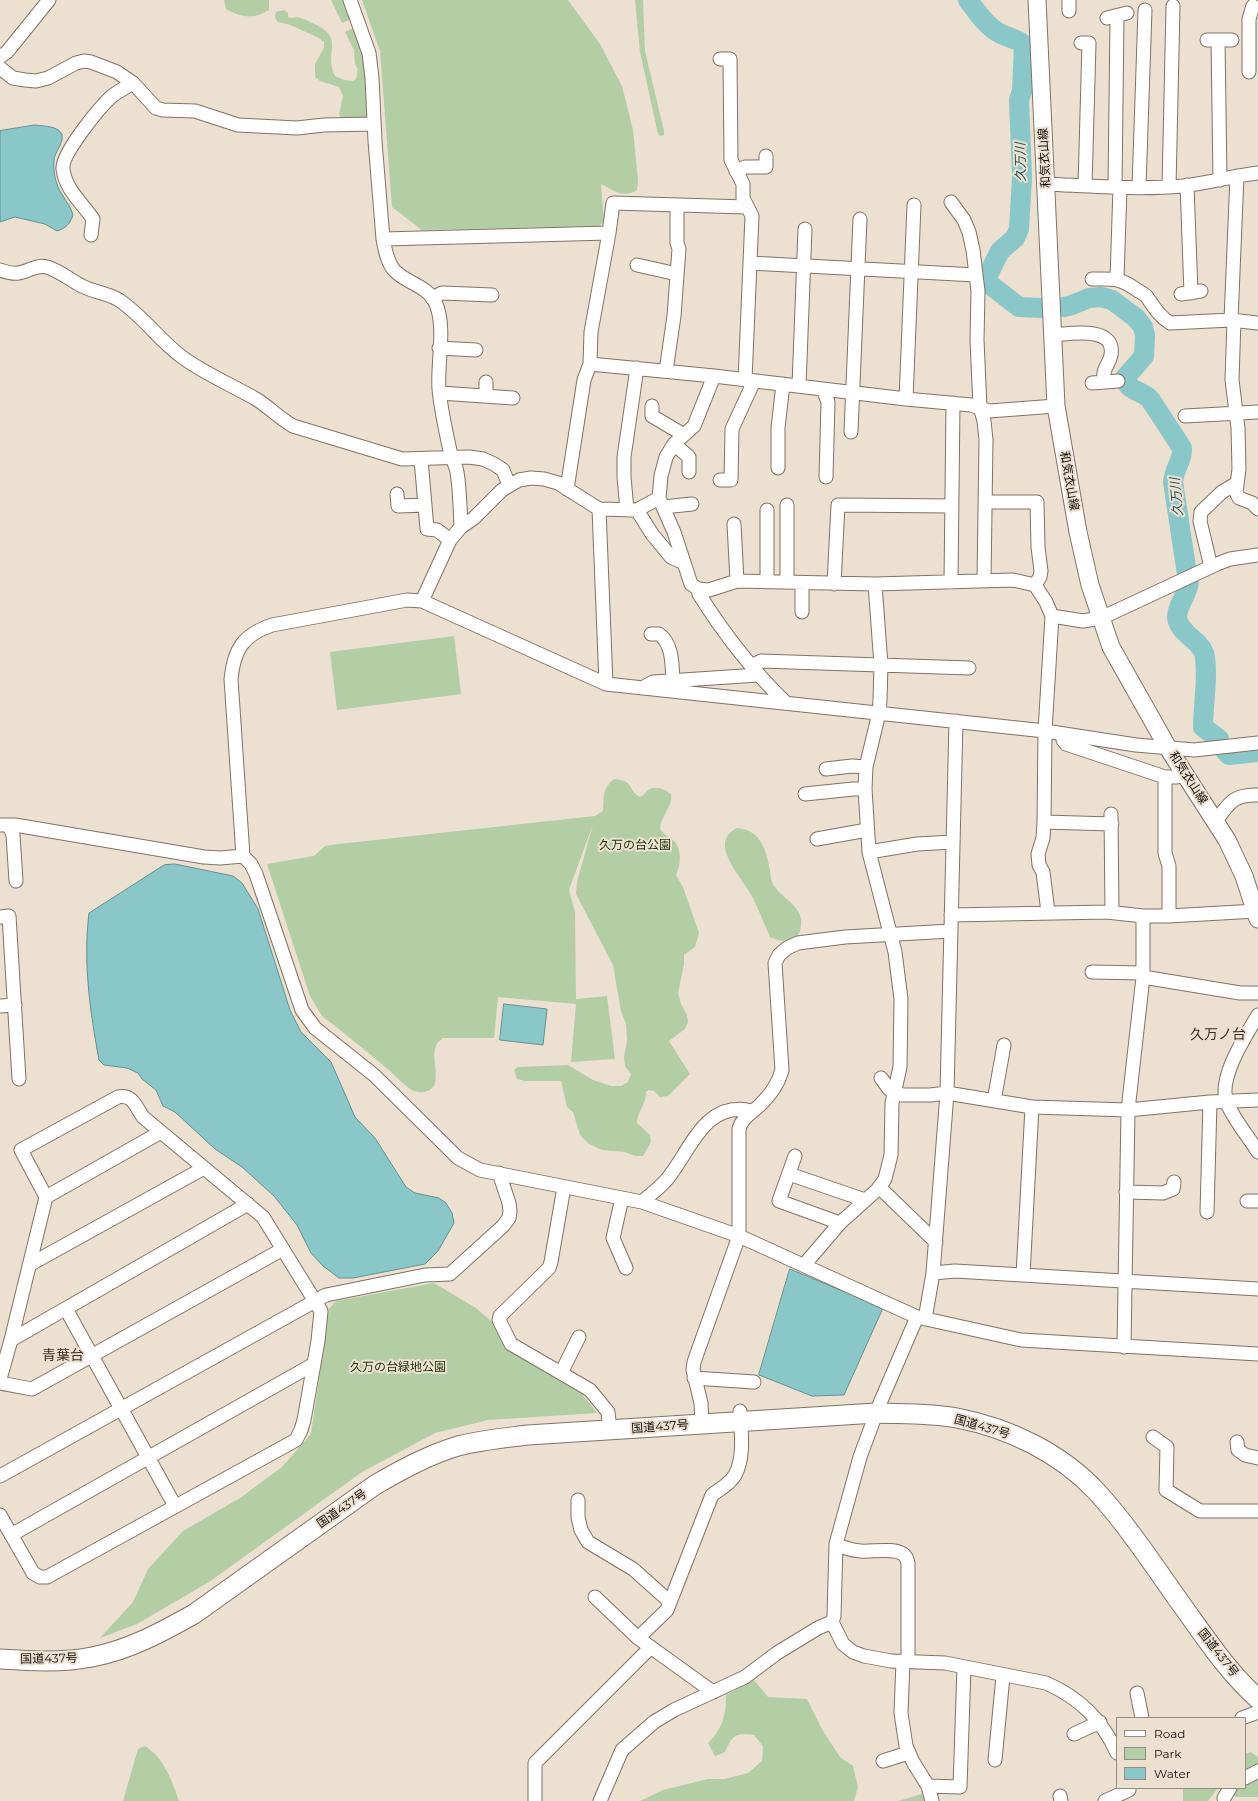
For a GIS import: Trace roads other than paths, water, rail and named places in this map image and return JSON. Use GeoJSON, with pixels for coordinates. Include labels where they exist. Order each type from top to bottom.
{"type":"FeatureCollection","features":[{"type":"Feature","properties":{"kind":"highway","name":"国道437号"},"geometry":{"type":"LineString","coordinates":[[0,1659],[69,1660],[93,1657],[142,1641],[167,1630],[194,1614],[375,1485],[404,1468],[435,1454],[458,1447],[501,1438],[610,1425],[878,1408],[931,1403],[977,1410],[1021,1426],[1053,1442],[1104,1483],[1130,1515],[1227,1650],[1249,1676],[1258,1684]]}},
{"type":"Feature","properties":{"kind":"highway","name":"国道437号"},"geometry":{"type":"LineString","coordinates":[[878,1408],[958,1418],[987,1426],[1017,1436],[1048,1452],[1070,1468],[1096,1491],[1122,1522],[1219,1656],[1241,1684],[1258,1698]]}},
{"type":"Feature","properties":{"kind":"highway","name":"国道437号"},"geometry":{"type":"LineString","coordinates":[[0,1648],[45,1650],[90,1646],[137,1631],[162,1620],[188,1605],[369,1476],[399,1458],[431,1444],[461,1434],[499,1427],[527,1424],[610,1425]]}},
{"type":"Feature","properties":{"kind":"main road","name":"和気衣山線"},"geometry":{"type":"LineString","coordinates":[[1037,0],[1056,406],[1078,532],[1090,585],[1111,647],[1168,748],[1216,820],[1227,840],[1244,876],[1257,915]]}},
{"type":"Feature","properties":{"kind":"street"},"geometry":{"type":"LineString","coordinates":[[0,57],[7,52],[49,0]]}},
{"type":"Feature","properties":{"kind":"street"},"geometry":{"type":"LineString","coordinates":[[350,0],[369,53],[383,239],[386,253],[393,270],[415,283],[436,303],[439,319],[440,348],[438,364],[440,393],[452,457],[457,471],[461,527]]}},
{"type":"Feature","properties":{"kind":"street"},"geometry":{"type":"LineString","coordinates":[[1252,65],[1249,20],[1253,4]]}},
{"type":"Feature","properties":{"kind":"street"},"geometry":{"type":"LineString","coordinates":[[1169,187],[1173,6]]}},
{"type":"Feature","properties":{"kind":"street"},"geometry":{"type":"LineString","coordinates":[[1139,187],[1145,10]]}},
{"type":"Feature","properties":{"kind":"street"},"geometry":{"type":"LineString","coordinates":[[1117,16],[1117,279]]}},
{"type":"Feature","properties":{"kind":"street"},"geometry":{"type":"LineString","coordinates":[[1220,180],[1212,40],[1232,40]]}},
{"type":"Feature","properties":{"kind":"street"},"geometry":{"type":"LineString","coordinates":[[1081,42],[1090,42],[1085,186]]}},
{"type":"Feature","properties":{"kind":"street"},"geometry":{"type":"LineString","coordinates":[[720,59],[730,59],[731,160],[743,184],[743,198],[746,207],[752,216],[749,380],[732,429],[731,480],[720,480]]}},
{"type":"Feature","properties":{"kind":"street"},"geometry":{"type":"LineString","coordinates":[[0,68],[13,78],[36,81],[48,78],[76,63],[84,61],[91,62],[117,72],[133,83],[156,108],[163,110],[195,111],[238,125],[297,128],[324,125],[374,124]]}},
{"type":"Feature","properties":{"kind":"street"},"geometry":{"type":"LineString","coordinates":[[92,234],[93,219],[78,200],[66,180],[63,170],[63,163],[71,147],[109,100],[121,90],[133,83]]}},
{"type":"Feature","properties":{"kind":"street"},"geometry":{"type":"LineString","coordinates":[[736,171],[745,167],[766,167],[766,156]]}},
{"type":"Feature","properties":{"kind":"street"},"geometry":{"type":"LineString","coordinates":[[1046,184],[1118,187],[1169,187],[1258,173]]}},
{"type":"Feature","properties":{"kind":"street"},"geometry":{"type":"LineString","coordinates":[[1237,176],[1232,380],[1239,457],[1236,492],[1239,498],[1252,503],[1258,509]]}},
{"type":"Feature","properties":{"kind":"street"},"geometry":{"type":"LineString","coordinates":[[1187,185],[1191,293]]}},
{"type":"Feature","properties":{"kind":"street"},"geometry":{"type":"LineString","coordinates":[[951,202],[964,220],[969,232],[978,291],[977,340],[980,407],[984,421],[986,440],[984,581]]}},
{"type":"Feature","properties":{"kind":"street"},"geometry":{"type":"LineString","coordinates":[[567,489],[584,380],[590,364],[591,332],[613,203],[746,207]]}},
{"type":"Feature","properties":{"kind":"street"},"geometry":{"type":"LineString","coordinates":[[666,371],[679,249],[677,243],[677,205]]}},
{"type":"Feature","properties":{"kind":"street"},"geometry":{"type":"LineString","coordinates":[[906,399],[914,205]]}},
{"type":"Feature","properties":{"kind":"street"},"geometry":{"type":"LineString","coordinates":[[851,432],[860,219]]}},
{"type":"Feature","properties":{"kind":"street"},"geometry":{"type":"LineString","coordinates":[[799,386],[805,229]]}},
{"type":"Feature","properties":{"kind":"street"},"geometry":{"type":"LineString","coordinates":[[383,239],[609,233]]}},
{"type":"Feature","properties":{"kind":"street"},"geometry":{"type":"LineString","coordinates":[[750,263],[976,275]]}},
{"type":"Feature","properties":{"kind":"street"},"geometry":{"type":"LineString","coordinates":[[637,265],[677,274]]}},
{"type":"Feature","properties":{"kind":"street"},"geometry":{"type":"LineString","coordinates":[[0,270],[16,274],[25,272],[34,267],[45,267],[58,272],[82,286],[117,299],[134,311],[181,357],[212,376],[236,387],[264,403],[280,419],[293,426],[402,459],[452,457],[483,459],[503,470],[509,485]]}},
{"type":"Feature","properties":{"kind":"street"},"geometry":{"type":"LineString","coordinates":[[1092,279],[1123,280],[1147,296],[1150,303],[1162,318],[1170,323],[1233,320],[1258,323]]}},
{"type":"Feature","properties":{"kind":"street"},"geometry":{"type":"LineString","coordinates":[[432,298],[442,293],[485,299]]}},
{"type":"Feature","properties":{"kind":"street"},"geometry":{"type":"LineString","coordinates":[[1053,336],[1090,333],[1099,334],[1107,340],[1112,349],[1111,357],[1098,382],[1118,381]]}},
{"type":"Feature","properties":{"kind":"street"},"geometry":{"type":"LineString","coordinates":[[440,348],[476,350]]}},
{"type":"Feature","properties":{"kind":"street"},"geometry":{"type":"LineString","coordinates":[[590,364],[714,376],[852,393],[953,403],[980,407],[989,411],[1056,406]]}},
{"type":"Feature","properties":{"kind":"street"},"geometry":{"type":"LineString","coordinates":[[637,368],[624,457],[624,477],[632,510],[670,556],[684,563]]}},
{"type":"Feature","properties":{"kind":"street"},"geometry":{"type":"LineString","coordinates":[[714,376],[694,426],[679,439],[666,457],[663,470],[661,502],[691,584],[698,589],[709,590],[737,581],[875,584],[1013,580],[1035,585],[1046,602],[1052,616],[1045,731],[1044,822],[1043,838],[1038,854],[1039,865],[1043,872],[1048,912]]}},
{"type":"Feature","properties":{"kind":"street"},"geometry":{"type":"LineString","coordinates":[[486,382],[486,396]]}},
{"type":"Feature","properties":{"kind":"street"},"geometry":{"type":"LineString","coordinates":[[778,468],[778,428],[783,384]]}},
{"type":"Feature","properties":{"kind":"street"},"geometry":{"type":"LineString","coordinates":[[822,470],[828,402],[823,389]]}},
{"type":"Feature","properties":{"kind":"street"},"geometry":{"type":"LineString","coordinates":[[440,393],[513,398]]}},
{"type":"Feature","properties":{"kind":"street"},"geometry":{"type":"LineString","coordinates":[[951,582],[953,403]]}},
{"type":"Feature","properties":{"kind":"street"},"geometry":{"type":"LineString","coordinates":[[652,406],[652,416],[679,439],[689,457],[690,472]]}},
{"type":"Feature","properties":{"kind":"street"},"geometry":{"type":"LineString","coordinates":[[1185,416],[1258,412]]}},
{"type":"Feature","properties":{"kind":"street"},"geometry":{"type":"LineString","coordinates":[[421,459],[427,530],[437,530],[450,540]]}},
{"type":"Feature","properties":{"kind":"street"},"geometry":{"type":"LineString","coordinates":[[422,601],[450,540],[461,527],[474,518],[509,485],[519,480],[531,478],[544,479],[558,483],[599,509],[632,510],[661,502],[692,504]]}},
{"type":"Feature","properties":{"kind":"street"},"geometry":{"type":"LineString","coordinates":[[1211,567],[1200,521],[1201,512],[1222,492],[1237,483]]}},
{"type":"Feature","properties":{"kind":"street"},"geometry":{"type":"LineString","coordinates":[[397,494],[398,506],[425,505]]}},
{"type":"Feature","properties":{"kind":"street"},"geometry":{"type":"LineString","coordinates":[[834,584],[838,504],[861,499],[952,506]]}},
{"type":"Feature","properties":{"kind":"street"},"geometry":{"type":"LineString","coordinates":[[985,502],[1037,502],[1038,547],[1041,571],[1040,577],[1035,585]]}},
{"type":"Feature","properties":{"kind":"street"},"geometry":{"type":"LineString","coordinates":[[787,504],[787,582]]}},
{"type":"Feature","properties":{"kind":"street"},"geometry":{"type":"LineString","coordinates":[[599,509],[606,684]]}},
{"type":"Feature","properties":{"kind":"street"},"geometry":{"type":"LineString","coordinates":[[767,510],[768,582]]}},
{"type":"Feature","properties":{"kind":"street"},"geometry":{"type":"LineString","coordinates":[[734,524],[737,581]]}},
{"type":"Feature","properties":{"kind":"street"},"geometry":{"type":"LineString","coordinates":[[1052,616],[1083,620],[1101,618],[1230,559],[1258,555]]}},
{"type":"Feature","properties":{"kind":"street"},"geometry":{"type":"LineString","coordinates":[[802,583],[802,612]]}},
{"type":"Feature","properties":{"kind":"street"},"geometry":{"type":"LineString","coordinates":[[804,1266],[840,1223],[879,1187],[885,1179],[890,1161],[892,1103],[900,1067],[900,999],[895,952],[869,852],[867,830],[865,789],[866,767],[879,713],[881,665],[875,584]]}},
{"type":"Feature","properties":{"kind":"street"},"geometry":{"type":"LineString","coordinates":[[698,589],[699,594],[721,629],[754,670],[786,703]]}},
{"type":"Feature","properties":{"kind":"street"},"geometry":{"type":"LineString","coordinates":[[1258,742],[1194,750],[1136,746],[1045,731],[641,689],[606,684],[422,601],[407,600],[389,602],[272,625],[257,630],[246,639],[238,649],[233,663],[231,679],[243,856],[251,864],[256,874],[302,1010],[308,1020],[326,1038],[350,1055],[389,1089],[458,1158],[480,1170],[642,1202],[739,1236],[921,1318],[1021,1340],[1258,1354]]}},
{"type":"Feature","properties":{"kind":"street"},"geometry":{"type":"LineString","coordinates":[[651,634],[659,634],[668,643],[672,662],[673,681]]}},
{"type":"Feature","properties":{"kind":"street"},"geometry":{"type":"LineString","coordinates":[[641,689],[654,682],[673,681],[754,670],[761,661],[969,668]]}},
{"type":"Feature","properties":{"kind":"street"},"geometry":{"type":"LineString","coordinates":[[956,721],[947,1093],[933,1273],[921,1318],[878,1408],[860,1457],[836,1544],[834,1616],[832,1622],[843,1644],[853,1652],[891,1661],[944,1663],[1003,1676],[1046,1683],[1058,1688],[1100,1722],[1116,1752]]}},
{"type":"Feature","properties":{"kind":"street"},"geometry":{"type":"LineString","coordinates":[[1063,734],[1066,744],[1165,777],[1177,777],[1185,774]]}},
{"type":"Feature","properties":{"kind":"street"},"geometry":{"type":"LineString","coordinates":[[826,769],[852,766],[866,767]]}},
{"type":"Feature","properties":{"kind":"street"},"geometry":{"type":"LineString","coordinates":[[1165,777],[1165,853],[1169,866],[1168,916]]}},
{"type":"Feature","properties":{"kind":"street"},"geometry":{"type":"LineString","coordinates":[[805,794],[865,789]]}},
{"type":"Feature","properties":{"kind":"street"},"geometry":{"type":"LineString","coordinates":[[1216,820],[1229,802],[1239,796],[1258,795]]}},
{"type":"Feature","properties":{"kind":"street"},"geometry":{"type":"LineString","coordinates":[[1044,822],[1112,819],[1112,912]]}},
{"type":"Feature","properties":{"kind":"street"},"geometry":{"type":"LineString","coordinates":[[5,825],[204,857],[220,858],[243,856]]}},
{"type":"Feature","properties":{"kind":"street"},"geometry":{"type":"LineString","coordinates":[[5,825],[13,835],[16,881]]}},
{"type":"Feature","properties":{"kind":"street"},"geometry":{"type":"LineString","coordinates":[[817,839],[867,830]]}},
{"type":"Feature","properties":{"kind":"street"},"geometry":{"type":"LineString","coordinates":[[869,852],[917,844],[953,842]]}},
{"type":"Feature","properties":{"kind":"street"},"geometry":{"type":"LineString","coordinates":[[951,915],[1048,912],[1112,912],[1144,916],[1257,915]]}},
{"type":"Feature","properties":{"kind":"street"},"geometry":{"type":"LineString","coordinates":[[0,916],[9,916],[6,962],[15,1005],[19,1079]]}},
{"type":"Feature","properties":{"kind":"street"},"geometry":{"type":"LineString","coordinates":[[1124,1346],[1128,1110],[1143,975],[1144,916]]}},
{"type":"Feature","properties":{"kind":"street"},"geometry":{"type":"LineString","coordinates":[[702,1419],[701,1403],[694,1378],[694,1362],[739,1236],[740,1123],[771,1093],[779,1081],[782,1070],[775,963],[779,955],[787,948],[798,943],[845,936],[951,930]]}},
{"type":"Feature","properties":{"kind":"street"},"geometry":{"type":"LineString","coordinates":[[1092,972],[1143,975],[1240,993],[1258,993]]}},
{"type":"Feature","properties":{"kind":"street"},"geometry":{"type":"LineString","coordinates":[[0,1006],[15,1005]]}},
{"type":"Feature","properties":{"kind":"street"},"geometry":{"type":"LineString","coordinates":[[1258,1015],[1233,1059],[1225,1090],[1226,1102],[1258,1152]]}},
{"type":"Feature","properties":{"kind":"street"},"geometry":{"type":"LineString","coordinates":[[994,1101],[1004,1045]]}},
{"type":"Feature","properties":{"kind":"street"},"geometry":{"type":"LineString","coordinates":[[881,1078],[885,1085],[894,1092],[902,1095],[911,1096],[947,1093],[1032,1107],[1128,1110],[1210,1102],[1258,1100]]}},
{"type":"Feature","properties":{"kind":"street"},"geometry":{"type":"LineString","coordinates":[[0,1379],[30,1266],[46,1197],[21,1150],[118,1097],[124,1096],[132,1099],[143,1117],[263,1217],[321,1310],[321,1321],[304,1420],[296,1440],[47,1577],[40,1577],[33,1573],[0,1515]]}},
{"type":"Feature","properties":{"kind":"street"},"geometry":{"type":"LineString","coordinates":[[1207,1212],[1210,1102]]}},
{"type":"Feature","properties":{"kind":"street"},"geometry":{"type":"LineString","coordinates":[[1023,1275],[1032,1107]]}},
{"type":"Feature","properties":{"kind":"street"},"geometry":{"type":"LineString","coordinates":[[642,1202],[670,1176],[700,1129],[715,1117],[726,1112],[744,1109],[752,1111]]}},
{"type":"Feature","properties":{"kind":"street"},"geometry":{"type":"LineString","coordinates":[[46,1197],[161,1132]]}},
{"type":"Feature","properties":{"kind":"street"},"geometry":{"type":"LineString","coordinates":[[795,1156],[779,1200],[840,1223]]}},
{"type":"Feature","properties":{"kind":"street"},"geometry":{"type":"LineString","coordinates":[[30,1266],[204,1168]]}},
{"type":"Feature","properties":{"kind":"street"},"geometry":{"type":"LineString","coordinates":[[0,1476],[315,1301],[336,1292],[425,1275],[450,1274],[510,1218],[509,1203],[499,1173]]}},
{"type":"Feature","properties":{"kind":"street"},"geometry":{"type":"LineString","coordinates":[[789,1174],[865,1200]]}},
{"type":"Feature","properties":{"kind":"street"},"geometry":{"type":"LineString","coordinates":[[1126,1192],[1163,1193],[1173,1189],[1174,1182]]}},
{"type":"Feature","properties":{"kind":"street"},"geometry":{"type":"LineString","coordinates":[[564,1187],[549,1268],[500,1316],[499,1320],[512,1344],[590,1390],[605,1407],[610,1425]]}},
{"type":"Feature","properties":{"kind":"street"},"geometry":{"type":"LineString","coordinates":[[879,1187],[936,1242]]}},
{"type":"Feature","properties":{"kind":"street"},"geometry":{"type":"LineString","coordinates":[[622,1198],[613,1238],[626,1268]]}},
{"type":"Feature","properties":{"kind":"street"},"geometry":{"type":"LineString","coordinates":[[11,1340],[248,1204]]}},
{"type":"Feature","properties":{"kind":"street"},"geometry":{"type":"LineString","coordinates":[[0,1383],[32,1389],[283,1249]]}},
{"type":"Feature","properties":{"kind":"street"},"geometry":{"type":"LineString","coordinates":[[933,1273],[955,1271],[1258,1289]]}},
{"type":"Feature","properties":{"kind":"street"},"geometry":{"type":"LineString","coordinates":[[66,1309],[175,1506]]}},
{"type":"Feature","properties":{"kind":"street"},"geometry":{"type":"LineString","coordinates":[[561,1373],[579,1337]]}},
{"type":"Feature","properties":{"kind":"street"},"geometry":{"type":"LineString","coordinates":[[11,1535],[314,1364]]}},
{"type":"Feature","properties":{"kind":"street"},"geometry":{"type":"LineString","coordinates":[[694,1378],[754,1382]]}},
{"type":"Feature","properties":{"kind":"street"},"geometry":{"type":"LineString","coordinates":[[638,1638],[667,1610],[712,1495],[727,1484],[735,1474],[740,1452],[740,1416]]}},
{"type":"Feature","properties":{"kind":"street"},"geometry":{"type":"LineString","coordinates":[[1153,1437],[1167,1447],[1166,1490],[1200,1511],[1258,1511]]}},
{"type":"Feature","properties":{"kind":"street"},"geometry":{"type":"LineString","coordinates":[[1237,1442],[1238,1450],[1245,1455],[1258,1458]]}},
{"type":"Feature","properties":{"kind":"street"},"geometry":{"type":"LineString","coordinates":[[578,1500],[578,1518],[581,1530],[588,1542],[633,1569],[670,1602]]}},
{"type":"Feature","properties":{"kind":"street"},"geometry":{"type":"LineString","coordinates":[[836,1544],[849,1550],[896,1551],[902,1553],[906,1557],[908,1563],[905,1662],[901,1713],[908,1753],[928,1786],[932,1801]]}},
{"type":"Feature","properties":{"kind":"street"},"geometry":{"type":"LineString","coordinates":[[595,1597],[638,1638],[713,1692]]}},
{"type":"Feature","properties":{"kind":"street"},"geometry":{"type":"LineString","coordinates":[[600,1801],[622,1750],[654,1722],[674,1710],[745,1677],[818,1628],[832,1622]]}},
{"type":"Feature","properties":{"kind":"street"},"geometry":{"type":"LineString","coordinates":[[535,1801],[535,1763],[651,1647]]}},
{"type":"Feature","properties":{"kind":"street"},"geometry":{"type":"LineString","coordinates":[[928,1786],[960,1787],[964,1667]]}},
{"type":"Feature","properties":{"kind":"street"},"geometry":{"type":"LineString","coordinates":[[995,1760],[1003,1676]]}},
{"type":"Feature","properties":{"kind":"street"},"geometry":{"type":"LineString","coordinates":[[1137,1693],[1142,1717]]}},
{"type":"Feature","properties":{"kind":"street"},"geometry":{"type":"LineString","coordinates":[[1245,1717],[1258,1712]]}},
{"type":"Feature","properties":{"kind":"street"},"geometry":{"type":"LineString","coordinates":[[1074,1734],[1100,1722]]}},
{"type":"Feature","properties":{"kind":"street"},"geometry":{"type":"LineString","coordinates":[[883,1761],[908,1753]]}},
{"type":"Feature","properties":{"kind":"street"},"geometry":{"type":"LineString","coordinates":[[1246,1777],[1258,1771]]}},
{"type":"Feature","properties":{"kind":"street"},"geometry":{"type":"LineString","coordinates":[[1104,1801],[1130,1793]]}},
{"type":"Feature","properties":{"kind":"water"},"geometry":{"type":"Polygon","coordinates":[[[35,125],[55,128],[61,132],[62,135],[62,142],[54,158],[55,175],[58,188],[70,207],[73,215],[67,225],[57,231],[45,224],[15,217],[0,222],[0,131],[35,125]]]}},
{"type":"Feature","properties":{"kind":"water"},"geometry":{"type":"Polygon","coordinates":[[[175,864],[233,876],[242,883],[258,909],[290,1010],[301,1032],[331,1062],[355,1117],[375,1138],[406,1187],[415,1193],[439,1198],[446,1203],[452,1213],[454,1223],[438,1251],[425,1264],[353,1278],[339,1278],[323,1266],[311,1253],[297,1225],[274,1196],[242,1167],[215,1149],[175,1112],[163,1106],[156,1090],[142,1079],[138,1073],[127,1068],[104,1065],[99,1060],[88,987],[87,932],[89,913],[164,865],[175,864]]]}},
{"type":"Feature","properties":{"kind":"water"},"geometry":{"type":"Polygon","coordinates":[[[504,1004],[547,1009],[543,1045],[500,1040],[504,1004]]]}},
{"type":"Feature","properties":{"kind":"water"},"geometry":{"type":"Polygon","coordinates":[[[790,1269],[883,1308],[844,1395],[812,1396],[759,1375],[790,1269]]]}},
{"type":"Feature","properties":{"kind":"waterway","name":"久万川"},"geometry":{"type":"LineString","coordinates":[[968,0],[991,27],[1001,34],[1024,45],[1022,91],[1019,100],[1022,177],[1019,229],[1015,238],[1000,251],[988,275],[988,283],[1019,307],[1040,308]]}},
{"type":"Feature","properties":{"kind":"waterway","name":"久万川"},"geometry":{"type":"LineString","coordinates":[[1064,307],[1089,298],[1101,297],[1112,300],[1136,318],[1143,327],[1145,335],[1144,356],[1125,378],[1126,382],[1131,388],[1150,399],[1182,448],[1181,457],[1173,482],[1187,574]]}},
{"type":"Feature","properties":{"kind":"waterway","name":"久万川"},"geometry":{"type":"LineString","coordinates":[[1189,582],[1187,591],[1177,613],[1178,623],[1198,644],[1204,653],[1206,679],[1203,727],[1219,739]]}},
{"type":"Feature","properties":{"kind":"waterway","name":"久万川"},"geometry":{"type":"LineString","coordinates":[[1225,751],[1229,755],[1258,752]]}},
{"type":"Feature","properties":{"kind":"district","name":"久万ノ台"},"geometry":{"type":"Point","coordinates":[1218,1035]}},
{"type":"Feature","properties":{"kind":"district","name":"青葉台"},"geometry":{"type":"Point","coordinates":[63,1356]}},
{"type":"Feature","properties":{"kind":"park label","name":"久万の台公園"},"geometry":{"type":"Point","coordinates":[635,845]}},
{"type":"Feature","properties":{"kind":"park label","name":"久万の台緑地公園"},"geometry":{"type":"Point","coordinates":[398,1367]}}]}
